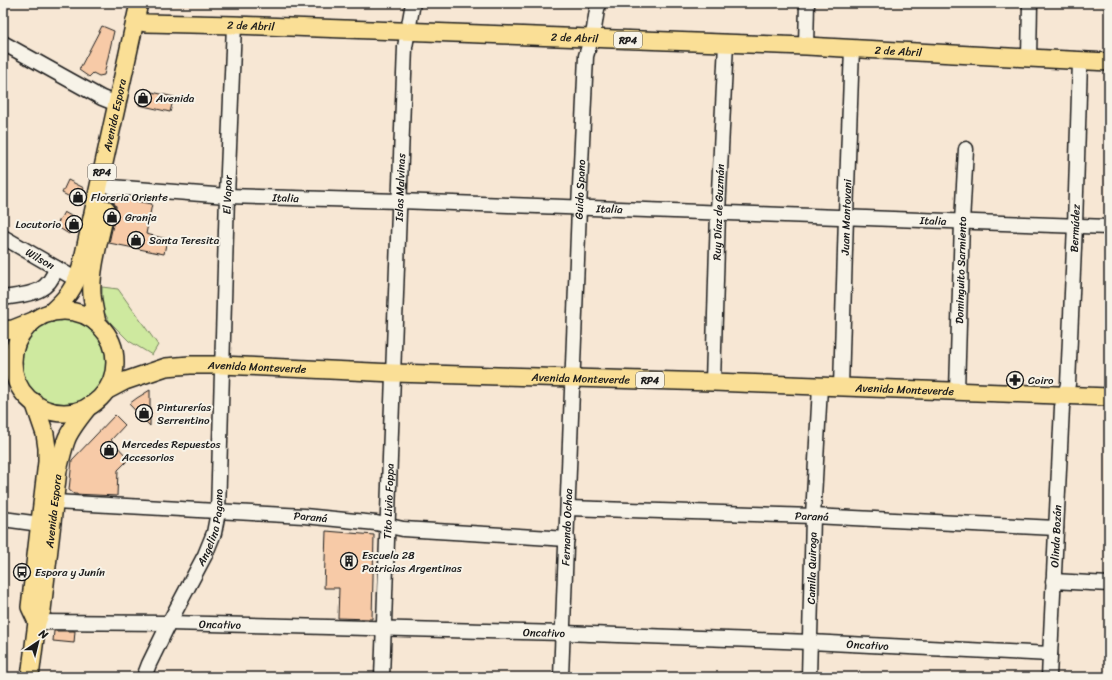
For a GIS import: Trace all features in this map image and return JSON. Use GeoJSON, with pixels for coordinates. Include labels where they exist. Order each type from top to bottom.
{"type":"FeatureCollection","features":[{"type":"Feature","properties":{"kind":"main road","name":"Avenida Espora"},"geometry":{"type":"LineString","coordinates":[[97,323],[92,294],[92,281],[141,22],[139,3]]}},
{"type":"Feature","properties":{"kind":"main road","name":"Avenida Espora"},"geometry":{"type":"LineString","coordinates":[[50,312],[70,293],[81,268],[117,104],[141,22],[151,3]]}},
{"type":"Feature","properties":{"kind":"main road","name":"2 de Abril"},"geometry":{"type":"LineString","coordinates":[[141,22],[806,46],[1109,62]]}},
{"type":"Feature","properties":{"kind":"main road","name":"RP4"},"geometry":{"type":"LineString","coordinates":[[3,330],[35,320],[50,312],[67,311],[83,314],[97,323],[107,334],[113,348],[115,363],[113,378],[106,391],[98,400],[89,406],[75,411],[61,412],[47,409],[34,402],[27,396],[21,388],[15,374],[13,359],[16,344],[24,330],[35,320]]}},
{"type":"Feature","properties":{"kind":"main road","name":"Avenida Monteverde"},"geometry":{"type":"LineString","coordinates":[[106,391],[125,381],[166,367],[184,365],[221,365],[394,373],[713,382],[1109,397]]}},
{"type":"Feature","properties":{"kind":"main road","name":"RP4"},"geometry":{"type":"LineString","coordinates":[[3,376],[21,388]]}},
{"type":"Feature","properties":{"kind":"main road","name":"Avenida Espora"},"geometry":{"type":"LineString","coordinates":[[34,402],[45,434],[47,448],[47,462],[30,607],[37,622]]}},
{"type":"Feature","properties":{"kind":"main road","name":"Avenida Espora"},"geometry":{"type":"LineString","coordinates":[[30,677],[37,622],[42,610],[58,470],[67,438],[73,427],[89,406]]}},
{"type":"Feature","properties":{"kind":"street","name":"Islas Malvinas"},"geometry":{"type":"LineString","coordinates":[[394,373],[405,47],[413,3]]}},
{"type":"Feature","properties":{"kind":"street","name":"Guido Spano"},"geometry":{"type":"LineString","coordinates":[[572,378],[586,56],[594,29],[598,3]]}},
{"type":"Feature","properties":{"kind":"street"},"geometry":{"type":"LineString","coordinates":[[806,46],[807,3]]}},
{"type":"Feature","properties":{"kind":"street"},"geometry":{"type":"LineString","coordinates":[[1029,58],[1030,3]]}},
{"type":"Feature","properties":{"kind":"street","name":"El Vapor"},"geometry":{"type":"LineString","coordinates":[[221,365],[234,25]]}},
{"type":"Feature","properties":{"kind":"street"},"geometry":{"type":"LineString","coordinates":[[3,43],[102,98],[117,104]]}},
{"type":"Feature","properties":{"kind":"street","name":"Ruy Díaz de Guzmán"},"geometry":{"type":"LineString","coordinates":[[713,382],[718,213],[726,43]]}},
{"type":"Feature","properties":{"kind":"street","name":"Juan Mantovani"},"geometry":{"type":"LineString","coordinates":[[842,387],[852,48]]}},
{"type":"Feature","properties":{"kind":"street","name":"Bermúdez"},"geometry":{"type":"LineString","coordinates":[[1065,395],[1068,384],[1080,61]]}},
{"type":"Feature","properties":{"kind":"street","name":"Dominguito Sarmiento"},"geometry":{"type":"LineString","coordinates":[[957,391],[962,222],[966,149]]}},
{"type":"Feature","properties":{"kind":"street","name":"Italia"},"geometry":{"type":"LineString","coordinates":[[111,187],[227,196],[846,216],[1109,227]]}},
{"type":"Feature","properties":{"kind":"street","name":"Wilson"},"geometry":{"type":"LineString","coordinates":[[3,238],[77,280]]}},
{"type":"Feature","properties":{"kind":"street"},"geometry":{"type":"LineString","coordinates":[[3,298],[34,293],[45,287],[51,281],[56,268]]}},
{"type":"Feature","properties":{"kind":"street","name":"Angelina Pagano"},"geometry":{"type":"LineString","coordinates":[[144,677],[169,623],[214,534],[218,512],[221,365]]}},
{"type":"Feature","properties":{"kind":"street","name":"Tito Livio Foppa"},"geometry":{"type":"LineString","coordinates":[[382,677],[394,373]]}},
{"type":"Feature","properties":{"kind":"street","name":"Fernando Ochoa"},"geometry":{"type":"LineString","coordinates":[[561,677],[572,378]]}},
{"type":"Feature","properties":{"kind":"street","name":"Camila Quiroga"},"geometry":{"type":"LineString","coordinates":[[809,677],[813,516],[820,387]]}},
{"type":"Feature","properties":{"kind":"street","name":"Olinda Bozán"},"geometry":{"type":"LineString","coordinates":[[1050,677],[1053,581],[1062,407],[1065,395]]}},
{"type":"Feature","properties":{"kind":"street","name":"Paraná"},"geometry":{"type":"LineString","coordinates":[[54,502],[304,516],[376,524],[403,529],[567,539]]}},
{"type":"Feature","properties":{"kind":"street","name":"Paraná"},"geometry":{"type":"LineString","coordinates":[[568,508],[813,516],[1056,528]]}},
{"type":"Feature","properties":{"kind":"street"},"geometry":{"type":"LineString","coordinates":[[3,519],[40,524]]}},
{"type":"Feature","properties":{"kind":"street"},"geometry":{"type":"LineString","coordinates":[[1053,581],[1109,584]]}},
{"type":"Feature","properties":{"kind":"street","name":"Oncativo"},"geometry":{"type":"LineString","coordinates":[[37,622],[169,623],[563,633],[810,642],[1050,654]]}},
{"type":"Feature","properties":{"kind":"green space"},"geometry":{"type":"Polygon","coordinates":[[[102,287],[118,289],[158,345],[152,355],[129,341],[110,322],[102,309],[102,287]]]}},
{"type":"Feature","properties":{"kind":"green space"},"geometry":{"type":"Polygon","coordinates":[[[65,315],[83,318],[98,328],[108,343],[111,361],[108,379],[98,394],[83,404],[65,407],[47,404],[32,394],[22,379],[19,361],[22,343],[32,328],[47,318],[65,315]]]}},
{"type":"Feature","properties":{"kind":"building"},"geometry":{"type":"Polygon","coordinates":[[[102,26],[114,31],[104,75],[99,76],[93,73],[89,77],[79,70],[102,26]]]}},
{"type":"Feature","properties":{"kind":"building"},"geometry":{"type":"Polygon","coordinates":[[[143,90],[174,97],[170,112],[139,105],[143,90]]]}},
{"type":"Feature","properties":{"kind":"building"},"geometry":{"type":"Polygon","coordinates":[[[68,180],[84,188],[78,201],[62,193],[68,180]]]}},
{"type":"Feature","properties":{"kind":"building"},"geometry":{"type":"Polygon","coordinates":[[[117,198],[152,204],[146,234],[167,239],[164,254],[109,243],[116,211],[114,201],[117,198]]]}},
{"type":"Feature","properties":{"kind":"building"},"geometry":{"type":"Polygon","coordinates":[[[64,212],[78,220],[69,234],[56,226],[64,212]]]}},
{"type":"Feature","properties":{"kind":"building","name":"Pinturerías Serrentino"},"geometry":{"type":"Polygon","coordinates":[[[150,390],[150,426],[129,404],[150,390]]]}},
{"type":"Feature","properties":{"kind":"building"},"geometry":{"type":"Polygon","coordinates":[[[115,415],[125,425],[111,440],[129,459],[118,470],[117,496],[74,494],[69,490],[72,460],[115,415]]]}},
{"type":"Feature","properties":{"kind":"building","name":"Escuela 28 Patricias Argentinas"},"geometry":{"type":"Polygon","coordinates":[[[326,531],[374,535],[372,619],[338,618],[339,588],[324,588],[326,531]]]}},
{"type":"Feature","properties":{"kind":"building"},"geometry":{"type":"Polygon","coordinates":[[[54,631],[75,631],[74,643],[53,641],[54,631]]]}},
{"type":"Feature","properties":{"kind":"place","name":"Avenida"},"geometry":{"type":"Point","coordinates":[143,98]}},
{"type":"Feature","properties":{"kind":"place","name":"Floreria Oriente"},"geometry":{"type":"Point","coordinates":[78,197]}},
{"type":"Feature","properties":{"kind":"place","name":"Granja"},"geometry":{"type":"Point","coordinates":[112,217]}},
{"type":"Feature","properties":{"kind":"place","name":"Locutorio"},"geometry":{"type":"Point","coordinates":[74,224]}},
{"type":"Feature","properties":{"kind":"place","name":"Santa Teresita"},"geometry":{"type":"Point","coordinates":[136,240]}},
{"type":"Feature","properties":{"kind":"place","name":"Coiro"},"geometry":{"type":"Point","coordinates":[1015,380]}},
{"type":"Feature","properties":{"kind":"place","name":"Pinturerías Serrentino"},"geometry":{"type":"Point","coordinates":[144,413]}},
{"type":"Feature","properties":{"kind":"place","name":"Mercedes Repuestos Accesorios"},"geometry":{"type":"Point","coordinates":[109,450]}},
{"type":"Feature","properties":{"kind":"place","name":"Escuela 28 Patricias Argentinas"},"geometry":{"type":"Point","coordinates":[349,561]}},
{"type":"Feature","properties":{"kind":"place","name":"Espora y Junín"},"geometry":{"type":"Point","coordinates":[22,572]}}]}
